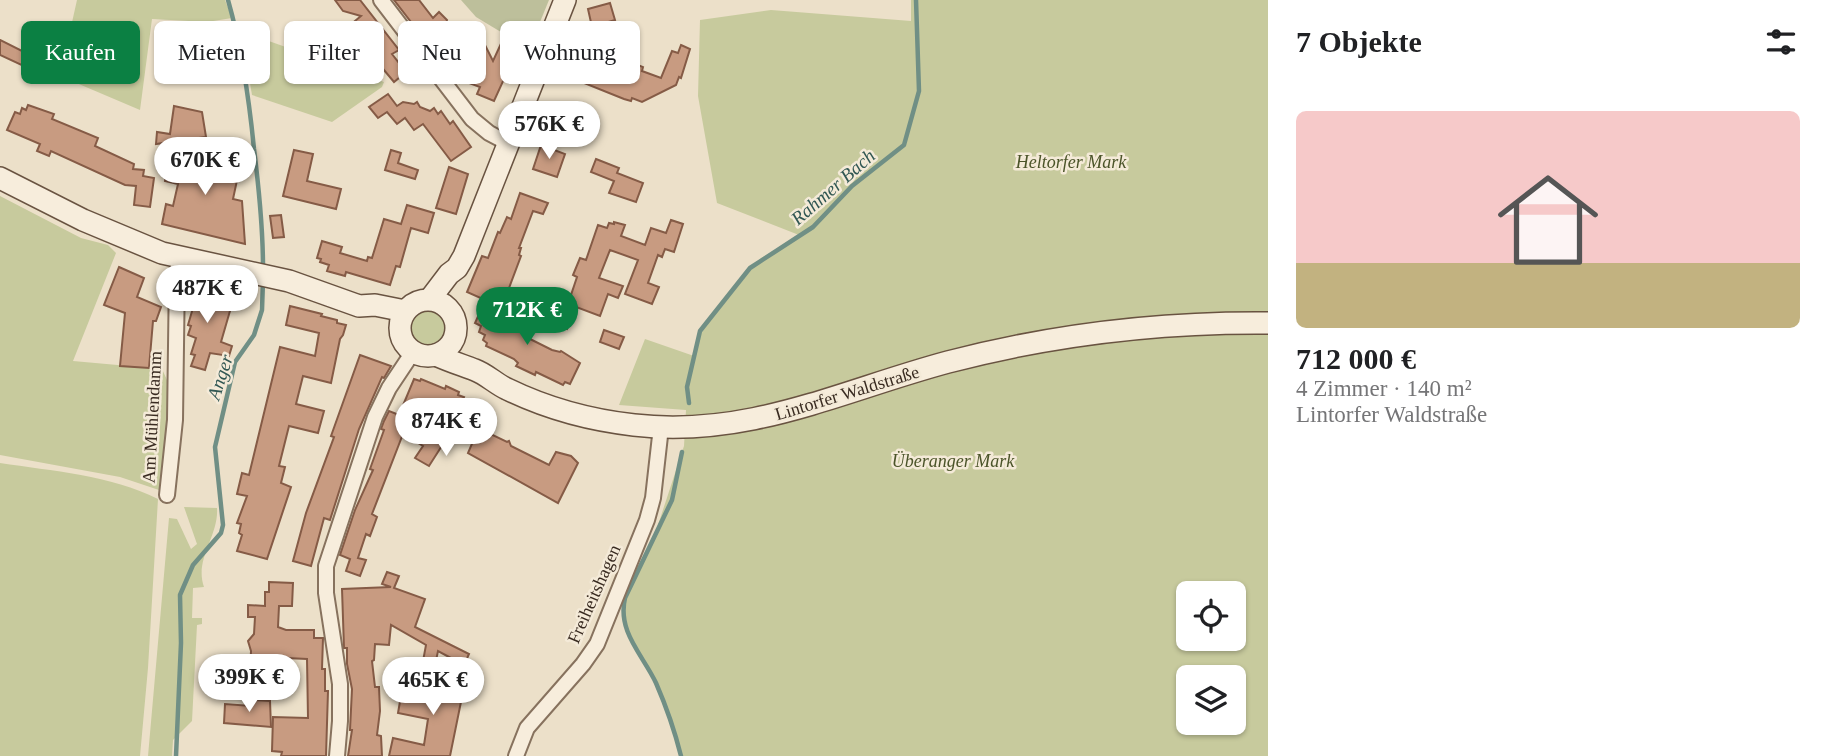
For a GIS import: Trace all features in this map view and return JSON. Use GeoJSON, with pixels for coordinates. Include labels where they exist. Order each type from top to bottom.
{"type":"FeatureCollection","features":[{"type":"Feature","properties":{"kind":"main road"},"geometry":{"type":"LineString","coordinates":[[439,303],[458,277],[457,268],[469,244],[565,0]]}},
{"type":"Feature","properties":{"kind":"main road"},"geometry":{"type":"LineString","coordinates":[[0,178],[145,247],[180,258],[289,281],[359,306],[375,305],[402,321]]}},
{"type":"Feature","properties":{"kind":"main road"},"geometry":{"type":"LineString","coordinates":[[418,302],[439,303],[456,321],[454,341],[449,348],[436,355],[412,352],[406,345],[402,321],[418,302]]}},
{"type":"Feature","properties":{"kind":"main road","name":"Lintorfer Waldstraße"},"geometry":{"type":"LineString","coordinates":[[436,355],[465,368],[477,370],[505,388],[561,412],[610,422],[710,426],[758,419],[806,407],[945,363],[1053,338],[1153,326],[1268,323]]}},
{"type":"Feature","properties":{"kind":"main road"},"geometry":{"type":"LineString","coordinates":[[454,341],[477,370]]}},
{"type":"Feature","properties":{"kind":"street"},"geometry":{"type":"LineString","coordinates":[[382,0],[472,119],[489,133],[508,143]]}},
{"type":"Feature","properties":{"kind":"street","name":"Am Mühlendamm"},"geometry":{"type":"LineString","coordinates":[[167,495],[175,421],[177,272],[180,258]]}},
{"type":"Feature","properties":{"kind":"street"},"geometry":{"type":"LineString","coordinates":[[337,756],[340,684],[326,593],[326,566],[375,417],[385,394],[412,352]]}},
{"type":"Feature","properties":{"kind":"street","name":"Freiheitshagen"},"geometry":{"type":"LineString","coordinates":[[516,756],[527,728],[597,644],[648,520],[661,426]]}},
{"type":"Feature","properties":{"kind":"green space"},"geometry":{"type":"Polygon","coordinates":[[[77,0],[225,0],[232,18],[213,21],[152,19],[140,110],[79,84],[140,84],[140,21],[72,21],[77,0]]]}},
{"type":"Feature","properties":{"kind":"green space"},"geometry":{"type":"Polygon","coordinates":[[[461,0],[549,0],[540,21],[500,21],[500,31],[476,17],[461,0]]]}},
{"type":"Feature","properties":{"kind":"green space","name":"Überanger Mark"},"geometry":{"type":"Polygon","coordinates":[[[911,0],[1268,0],[1268,756],[682,756],[658,685],[630,637],[623,614],[626,598],[657,528],[684,446],[686,410],[619,405],[645,339],[694,356],[690,375],[701,331],[751,268],[761,258],[814,228],[837,202],[799,235],[717,203],[698,96],[700,20],[771,10],[911,21],[911,0]]]}},
{"type":"Feature","properties":{"kind":"green space"},"geometry":{"type":"Polygon","coordinates":[[[270,41],[284,46],[284,84],[383,84],[332,122],[252,95],[250,84],[270,84],[270,41]]]}},
{"type":"Feature","properties":{"kind":"green space"},"geometry":{"type":"Polygon","coordinates":[[[0,196],[81,238],[108,245],[116,253],[73,361],[162,369],[172,391],[162,491],[120,477],[0,455],[0,196]]]}},
{"type":"Feature","properties":{"kind":"green space"},"geometry":{"type":"Polygon","coordinates":[[[427,309],[441,314],[446,328],[441,342],[427,347],[413,342],[408,328],[413,314],[427,309]]]}},
{"type":"Feature","properties":{"kind":"green space"},"geometry":{"type":"Polygon","coordinates":[[[0,463],[101,479],[158,499],[140,756],[0,756],[0,463]]]}},
{"type":"Feature","properties":{"kind":"green space"},"geometry":{"type":"Polygon","coordinates":[[[184,507],[217,508],[217,518],[202,567],[204,587],[193,588],[192,618],[202,618],[202,624],[197,625],[192,721],[173,740],[172,756],[148,756],[169,518],[177,519],[191,549],[197,544],[184,507]]]}},
{"type":"Feature","properties":{"kind":"building"},"geometry":{"type":"Polygon","coordinates":[[[335,0],[360,0],[376,21],[355,21],[361,16],[343,11],[335,0]]]}},
{"type":"Feature","properties":{"kind":"building"},"geometry":{"type":"Polygon","coordinates":[[[394,0],[419,0],[433,18],[439,12],[447,20],[447,21],[410,21],[394,0]]]}},
{"type":"Feature","properties":{"kind":"building"},"geometry":{"type":"Polygon","coordinates":[[[610,3],[615,20],[591,21],[588,9],[610,3]]]}},
{"type":"Feature","properties":{"kind":"building"},"geometry":{"type":"Polygon","coordinates":[[[384,31],[398,49],[392,54],[398,62],[398,79],[394,82],[384,70],[384,31]]]}},
{"type":"Feature","properties":{"kind":"building"},"geometry":{"type":"Polygon","coordinates":[[[0,40],[21,50],[21,65],[0,55],[0,40]]]}},
{"type":"Feature","properties":{"kind":"building"},"geometry":{"type":"Polygon","coordinates":[[[681,45],[690,49],[681,78],[679,77],[676,85],[642,102],[632,98],[631,101],[624,99],[586,84],[640,84],[640,66],[643,67],[642,71],[661,78],[672,51],[678,53],[681,45]]]}},
{"type":"Feature","properties":{"kind":"building"},"geometry":{"type":"Polygon","coordinates":[[[500,46],[502,84],[494,101],[477,94],[480,87],[472,84],[486,84],[486,47],[493,61],[500,46]]]}},
{"type":"Feature","properties":{"kind":"building"},"geometry":{"type":"Polygon","coordinates":[[[388,94],[397,106],[403,102],[417,102],[420,107],[430,111],[434,108],[438,114],[441,111],[450,124],[453,121],[471,147],[451,161],[423,124],[414,130],[405,118],[397,124],[387,112],[378,118],[369,107],[388,94]]]}},
{"type":"Feature","properties":{"kind":"building"},"geometry":{"type":"Polygon","coordinates":[[[28,105],[54,114],[52,119],[98,138],[95,146],[134,164],[133,169],[144,170],[143,176],[154,178],[150,207],[134,205],[136,186],[125,185],[51,151],[49,156],[37,151],[40,144],[7,130],[15,112],[20,114],[22,108],[26,110],[28,105]]]}},
{"type":"Feature","properties":{"kind":"building"},"geometry":{"type":"Polygon","coordinates":[[[174,106],[202,112],[206,137],[156,144],[157,132],[170,134],[174,106]]]}},
{"type":"Feature","properties":{"kind":"building"},"geometry":{"type":"Polygon","coordinates":[[[541,145],[565,154],[557,177],[533,169],[541,145]]]}},
{"type":"Feature","properties":{"kind":"building"},"geometry":{"type":"Polygon","coordinates":[[[294,150],[313,154],[307,181],[341,189],[336,209],[283,196],[294,150]]]}},
{"type":"Feature","properties":{"kind":"building"},"geometry":{"type":"Polygon","coordinates":[[[391,150],[401,153],[398,163],[418,170],[415,179],[385,170],[391,150]]]}},
{"type":"Feature","properties":{"kind":"building"},"geometry":{"type":"Polygon","coordinates":[[[168,152],[218,163],[220,154],[239,158],[233,199],[242,201],[245,244],[162,224],[166,204],[173,206],[178,184],[165,181],[168,152]]]}},
{"type":"Feature","properties":{"kind":"building"},"geometry":{"type":"Polygon","coordinates":[[[596,159],[619,168],[617,173],[643,183],[636,202],[609,193],[614,181],[591,172],[596,159]]]}},
{"type":"Feature","properties":{"kind":"building"},"geometry":{"type":"Polygon","coordinates":[[[449,167],[468,174],[456,214],[436,208],[449,167]]]}},
{"type":"Feature","properties":{"kind":"building"},"geometry":{"type":"Polygon","coordinates":[[[520,193],[548,203],[543,214],[533,211],[519,248],[521,256],[506,296],[490,290],[485,300],[467,292],[482,256],[488,258],[498,232],[500,233],[507,217],[511,219],[520,193]]]}},
{"type":"Feature","properties":{"kind":"building"},"geometry":{"type":"Polygon","coordinates":[[[407,205],[434,213],[428,233],[411,228],[400,267],[396,266],[390,285],[346,272],[345,276],[327,271],[329,265],[317,258],[322,241],[342,247],[340,253],[367,261],[368,257],[372,258],[384,219],[401,224],[407,205]]]}},
{"type":"Feature","properties":{"kind":"building"},"geometry":{"type":"Polygon","coordinates":[[[281,215],[284,237],[273,238],[270,216],[281,215]]]}},
{"type":"Feature","properties":{"kind":"building"},"geometry":{"type":"Polygon","coordinates":[[[671,220],[683,224],[674,252],[665,249],[662,257],[658,255],[648,283],[659,287],[652,304],[625,294],[638,260],[610,250],[599,278],[623,286],[618,298],[608,294],[600,316],[568,304],[577,277],[573,275],[580,258],[586,260],[598,225],[607,228],[609,223],[614,222],[625,225],[621,236],[645,245],[651,228],[666,233],[671,220]]]}},
{"type":"Feature","properties":{"kind":"building"},"geometry":{"type":"Polygon","coordinates":[[[119,267],[144,278],[137,297],[161,307],[156,321],[153,321],[149,368],[120,366],[125,313],[104,305],[119,267]]]}},
{"type":"Feature","properties":{"kind":"building"},"geometry":{"type":"Polygon","coordinates":[[[190,281],[205,286],[204,291],[210,292],[209,297],[232,304],[221,342],[232,346],[229,356],[210,353],[205,370],[191,366],[195,355],[191,354],[196,338],[188,335],[195,301],[186,299],[190,281]]]}},
{"type":"Feature","properties":{"kind":"building"},"geometry":{"type":"Polygon","coordinates":[[[519,304],[539,312],[526,337],[552,350],[561,351],[580,363],[570,384],[565,382],[563,385],[536,372],[535,375],[516,366],[518,363],[514,359],[486,346],[487,343],[483,340],[485,335],[479,332],[481,326],[475,323],[480,312],[510,327],[519,304]]]}},
{"type":"Feature","properties":{"kind":"building"},"geometry":{"type":"Polygon","coordinates":[[[290,306],[322,314],[321,316],[346,325],[340,339],[331,383],[303,376],[296,404],[324,411],[318,433],[289,426],[279,466],[285,467],[281,483],[291,487],[267,559],[237,551],[242,535],[239,533],[241,524],[237,523],[247,496],[237,494],[242,473],[249,475],[280,347],[315,356],[319,333],[286,325],[290,306]]]}},
{"type":"Feature","properties":{"kind":"building"},"geometry":{"type":"Polygon","coordinates":[[[552,311],[571,318],[567,329],[548,322],[552,311]]]}},
{"type":"Feature","properties":{"kind":"building"},"geometry":{"type":"Polygon","coordinates":[[[604,330],[624,337],[619,349],[600,342],[604,330]]]}},
{"type":"Feature","properties":{"kind":"building"},"geometry":{"type":"Polygon","coordinates":[[[360,355],[391,366],[384,378],[382,377],[359,429],[330,520],[324,518],[311,566],[293,561],[306,513],[334,437],[331,436],[360,355]]]}},
{"type":"Feature","properties":{"kind":"building"},"geometry":{"type":"Polygon","coordinates":[[[414,379],[421,379],[445,389],[446,386],[459,392],[458,395],[464,397],[455,417],[509,441],[511,446],[549,465],[556,452],[571,456],[578,463],[558,503],[468,453],[474,439],[450,428],[453,422],[429,411],[421,429],[443,444],[429,466],[415,458],[423,446],[403,434],[372,514],[377,517],[370,536],[366,534],[358,558],[366,560],[360,576],[346,571],[350,559],[340,555],[355,510],[373,470],[370,469],[384,430],[381,429],[384,421],[389,411],[399,415],[414,379]]]}},
{"type":"Feature","properties":{"kind":"building"},"geometry":{"type":"Polygon","coordinates":[[[387,572],[399,576],[394,588],[425,599],[415,627],[469,654],[464,665],[438,651],[433,675],[421,672],[426,645],[391,625],[389,645],[375,644],[372,661],[375,687],[379,687],[377,735],[381,736],[382,756],[348,756],[352,730],[352,689],[347,648],[344,648],[342,589],[391,587],[382,584],[387,572]]]}},
{"type":"Feature","properties":{"kind":"building"},"geometry":{"type":"Polygon","coordinates":[[[269,582],[293,583],[292,606],[279,606],[278,627],[286,630],[314,630],[314,638],[323,638],[322,669],[325,669],[325,691],[328,691],[326,756],[281,756],[282,752],[272,751],[273,717],[308,718],[307,659],[266,657],[265,673],[250,672],[251,651],[248,641],[254,634],[255,617],[248,617],[248,605],[265,606],[265,592],[269,592],[269,582]]]}},
{"type":"Feature","properties":{"kind":"building"},"geometry":{"type":"Polygon","coordinates":[[[457,674],[470,677],[466,694],[463,692],[450,756],[389,756],[393,738],[424,745],[428,719],[398,713],[402,690],[428,695],[433,675],[456,680],[457,674]]]}},
{"type":"Feature","properties":{"kind":"building"},"geometry":{"type":"Polygon","coordinates":[[[252,700],[270,701],[271,727],[224,723],[225,704],[251,706],[252,700]]]}},
{"type":"Feature","properties":{"kind":"waterway","name":"Anger"},"geometry":{"type":"LineString","coordinates":[[228,0],[250,111],[263,268]]}},
{"type":"Feature","properties":{"kind":"waterway","name":"Rahmer Bach"},"geometry":{"type":"LineString","coordinates":[[689,403],[687,387],[700,331],[750,268],[813,227],[852,186],[904,145],[919,91],[916,0]]}},
{"type":"Feature","properties":{"kind":"waterway","name":"Anger"},"geometry":{"type":"LineString","coordinates":[[176,756],[181,643],[180,595],[193,565],[221,533],[223,525],[215,447],[235,362],[254,335],[262,310],[263,281]]}},
{"type":"Feature","properties":{"kind":"waterway","name":"Rahmer Bach"},"geometry":{"type":"LineString","coordinates":[[681,756],[656,683],[628,632],[624,610],[625,598],[672,500],[682,452]]}},
{"type":"Feature","properties":{"kind":"park label","name":"Heltorfer Mark"},"geometry":{"type":"Point","coordinates":[1071,162]}}]}
